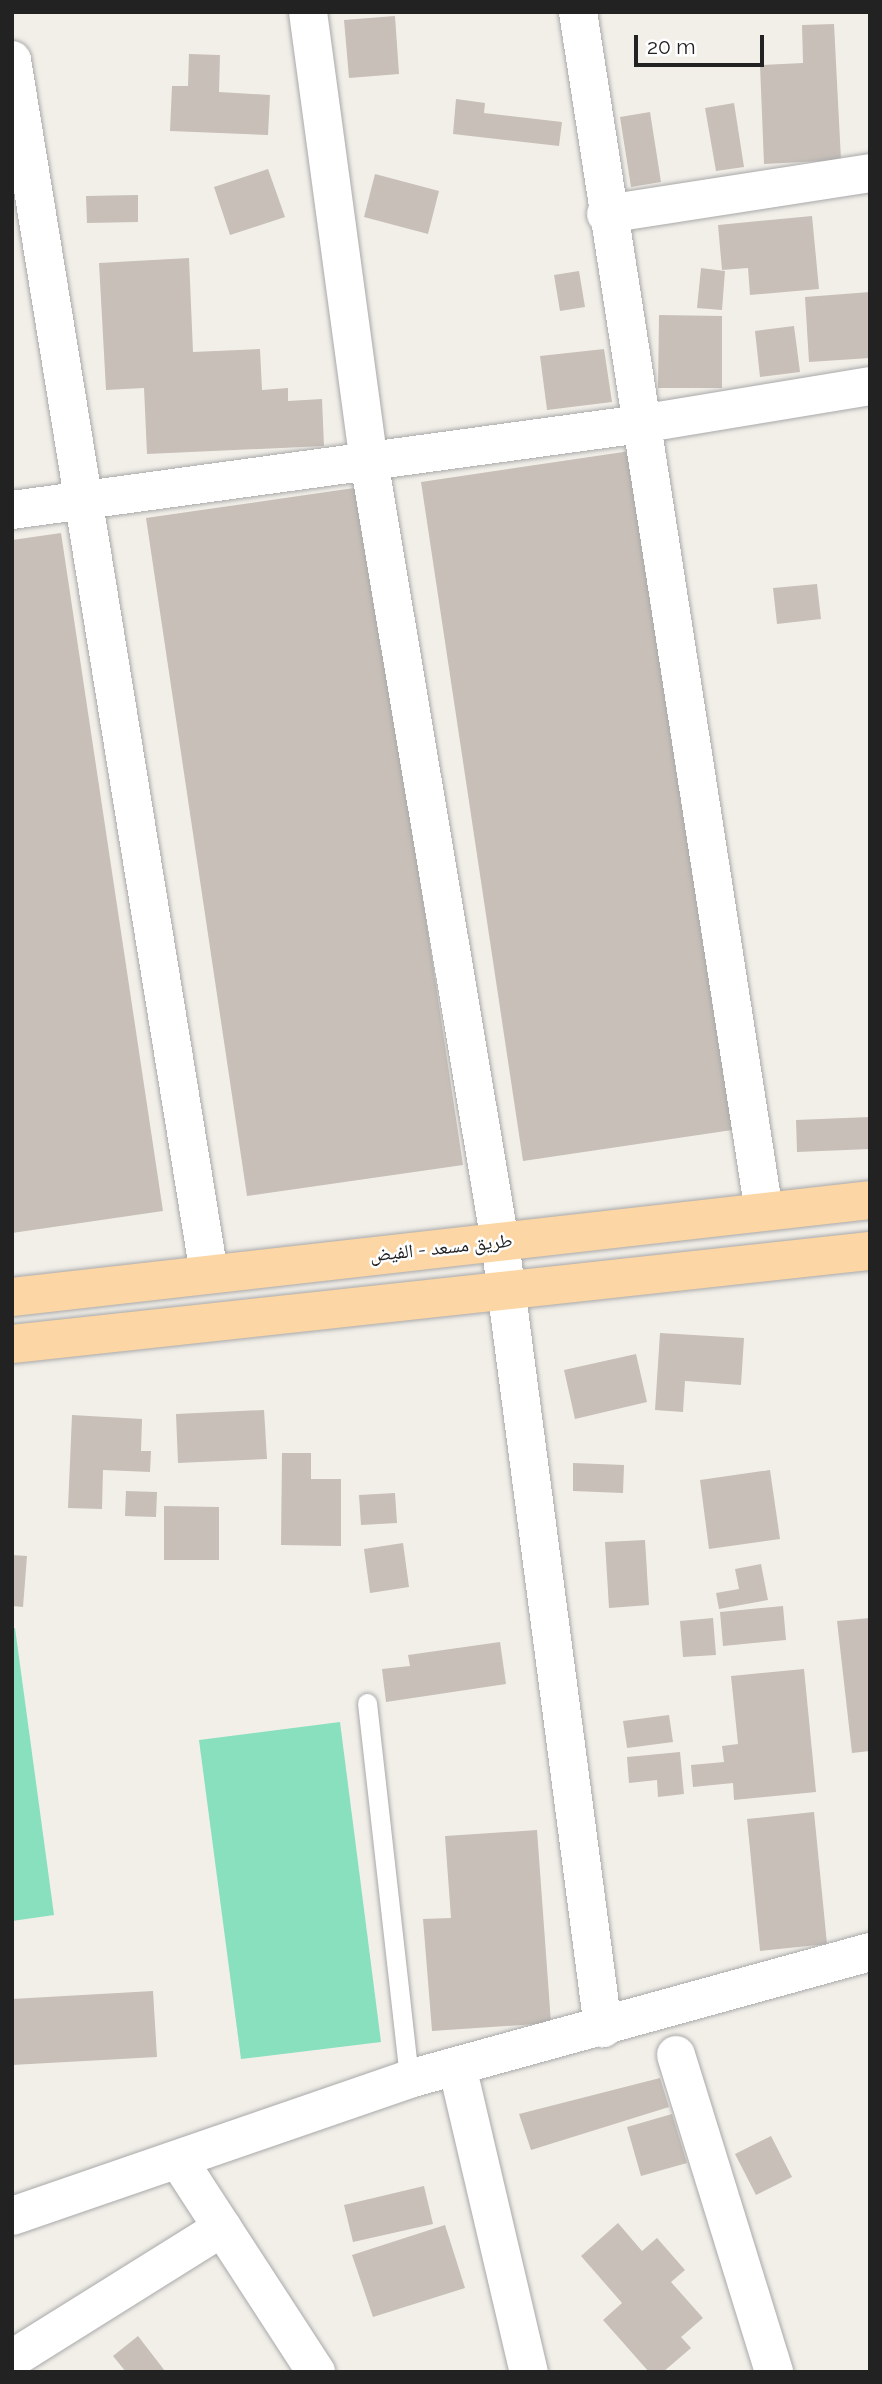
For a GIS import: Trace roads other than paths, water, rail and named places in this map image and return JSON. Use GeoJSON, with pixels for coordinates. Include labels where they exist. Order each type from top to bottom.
{"type":"FeatureCollection","features":[{"type":"Feature","properties":{"kind":"main road","name":"طريق مسعد - الفيض"},"geometry":{"type":"LineString","coordinates":[[12,1297],[870,1200]]}},
{"type":"Feature","properties":{"kind":"main road"},"geometry":{"type":"LineString","coordinates":[[12,1344],[870,1251]]}},
{"type":"Feature","properties":{"kind":"street"},"geometry":{"type":"LineString","coordinates":[[308,12],[369,461],[500,1242],[603,2028]]}},
{"type":"Feature","properties":{"kind":"street"},"geometry":{"type":"LineString","coordinates":[[578,12],[606,214],[764,1212]]}},
{"type":"Feature","properties":{"kind":"street"},"geometry":{"type":"LineString","coordinates":[[12,61],[209,1274]]}},
{"type":"Feature","properties":{"kind":"street"},"geometry":{"type":"LineString","coordinates":[[606,214],[870,173]]}},
{"type":"Feature","properties":{"kind":"street"},"geometry":{"type":"LineString","coordinates":[[12,510],[641,424],[870,386]]}},
{"type":"Feature","properties":{"kind":"street"},"geometry":{"type":"LineString","coordinates":[[12,2216],[409,2080],[870,1952]]}},
{"type":"Feature","properties":{"kind":"street"},"geometry":{"type":"LineString","coordinates":[[676,2055],[774,2372]]}},
{"type":"Feature","properties":{"kind":"street"},"geometry":{"type":"LineString","coordinates":[[457,2067],[529,2372]]}},
{"type":"Feature","properties":{"kind":"street"},"geometry":{"type":"LineString","coordinates":[[179,2161],[316,2372]]}},
{"type":"Feature","properties":{"kind":"street"},"geometry":{"type":"LineString","coordinates":[[12,2359],[222,2228]]}},
{"type":"Feature","properties":{"kind":"lane"},"geometry":{"type":"LineString","coordinates":[[367,1703],[409,2080]]}}]}
